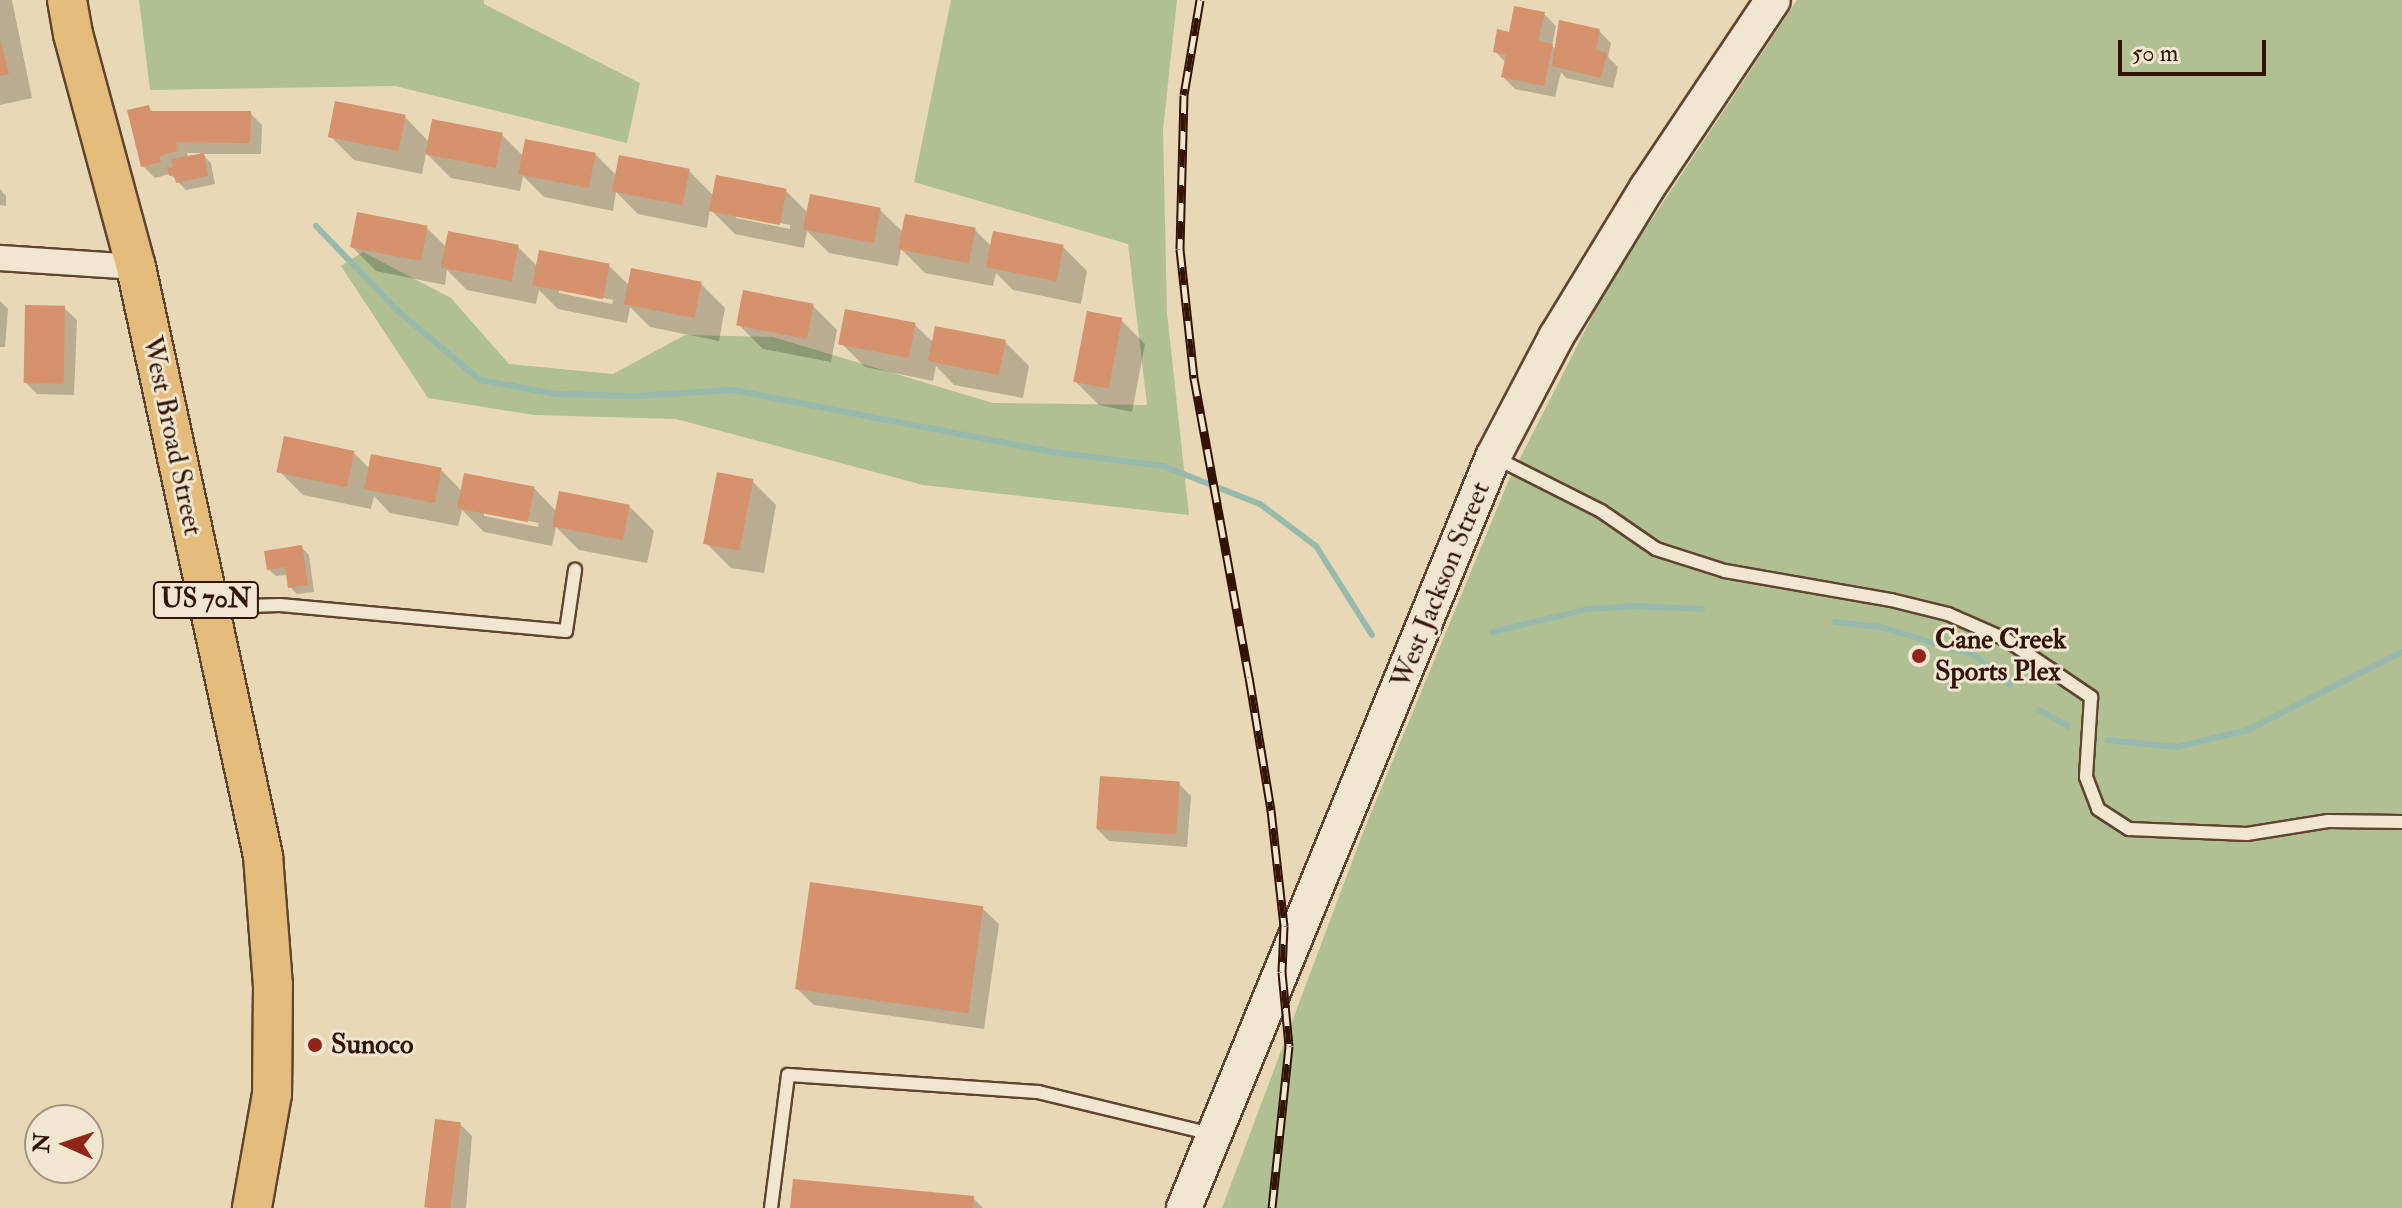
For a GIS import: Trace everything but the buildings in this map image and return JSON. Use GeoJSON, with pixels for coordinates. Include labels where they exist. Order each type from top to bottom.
{"type":"FeatureCollection","features":[{"type":"Feature","properties":{"kind":"main road","name":"West Broad Street"},"geometry":{"type":"LineString","coordinates":[[67,0],[73,34],[136,267],[263,856],[272,971],[272,1094],[252,1208]]}},
{"type":"Feature","properties":{"kind":"street","name":"West Jackson Street"},"geometry":{"type":"LineString","coordinates":[[1184,1208],[1493,457],[1556,337],[1647,188],[1773,0]]}},
{"type":"Feature","properties":{"kind":"street"},"geometry":{"type":"LineString","coordinates":[[0,258],[136,267]]}},
{"type":"Feature","properties":{"kind":"lane"},"geometry":{"type":"LineString","coordinates":[[1493,457],[1601,511],[1656,549],[1725,571],[1876,597],[1948,614],[2007,640],[2091,697],[2086,777],[2098,809],[2129,829],[2247,834],[2328,821],[2402,822]]}},
{"type":"Feature","properties":{"kind":"lane"},"geometry":{"type":"LineString","coordinates":[[208,607],[280,605],[566,631],[575,570]]}},
{"type":"Feature","properties":{"kind":"lane"},"geometry":{"type":"LineString","coordinates":[[771,1208],[788,1075],[1038,1092],[1214,1135]]}},
{"type":"Feature","properties":{"kind":"green space"},"geometry":{"type":"Polygon","coordinates":[[[139,0],[484,0],[484,4],[640,83],[627,143],[395,86],[150,90],[139,0]]]}},
{"type":"Feature","properties":{"kind":"green space"},"geometry":{"type":"Polygon","coordinates":[[[951,0],[1177,0],[1163,130],[1167,313],[1189,515],[923,485],[676,419],[534,415],[428,398],[341,266],[363,252],[451,298],[509,364],[613,374],[685,335],[773,337],[993,403],[1147,405],[1128,244],[914,182],[951,0]]]}},
{"type":"Feature","properties":{"kind":"green space","name":"Cane Creek Sports Plex"},"geometry":{"type":"Polygon","coordinates":[[[1797,0],[2402,0],[2402,1208],[1222,1208],[1364,830],[1508,482],[1607,287],[1797,0]]]}},
{"type":"Feature","properties":{"kind":"waterway"},"geometry":{"type":"LineString","coordinates":[[316,226],[399,312],[480,380],[557,394],[634,396],[733,390],[1053,452],[1163,466],[1260,504],[1316,546],[1372,635]]}},
{"type":"Feature","properties":{"kind":"waterway"},"geometry":{"type":"LineString","coordinates":[[1493,632],[1588,609],[1636,606],[1702,609]]}},
{"type":"Feature","properties":{"kind":"waterway"},"geometry":{"type":"LineString","coordinates":[[1835,622],[1880,627],[1974,655],[2010,685]]}},
{"type":"Feature","properties":{"kind":"waterway"},"geometry":{"type":"LineString","coordinates":[[2107,740],[2177,747],[2248,730],[2402,652]]}},
{"type":"Feature","properties":{"kind":"waterway"},"geometry":{"type":"LineString","coordinates":[[2039,710],[2068,726]]}},
{"type":"Feature","properties":{"kind":"railway"},"geometry":{"type":"LineString","coordinates":[[1200,0],[1184,95],[1180,249],[1194,378],[1271,810],[1284,926],[1282,972],[1289,1046],[1272,1208]]}},
{"type":"Feature","properties":{"kind":"place","name":"Cane Creek Sports Plex"},"geometry":{"type":"Point","coordinates":[1919,656]}},
{"type":"Feature","properties":{"kind":"place","name":"Sunoco"},"geometry":{"type":"Point","coordinates":[315,1045]}}]}
